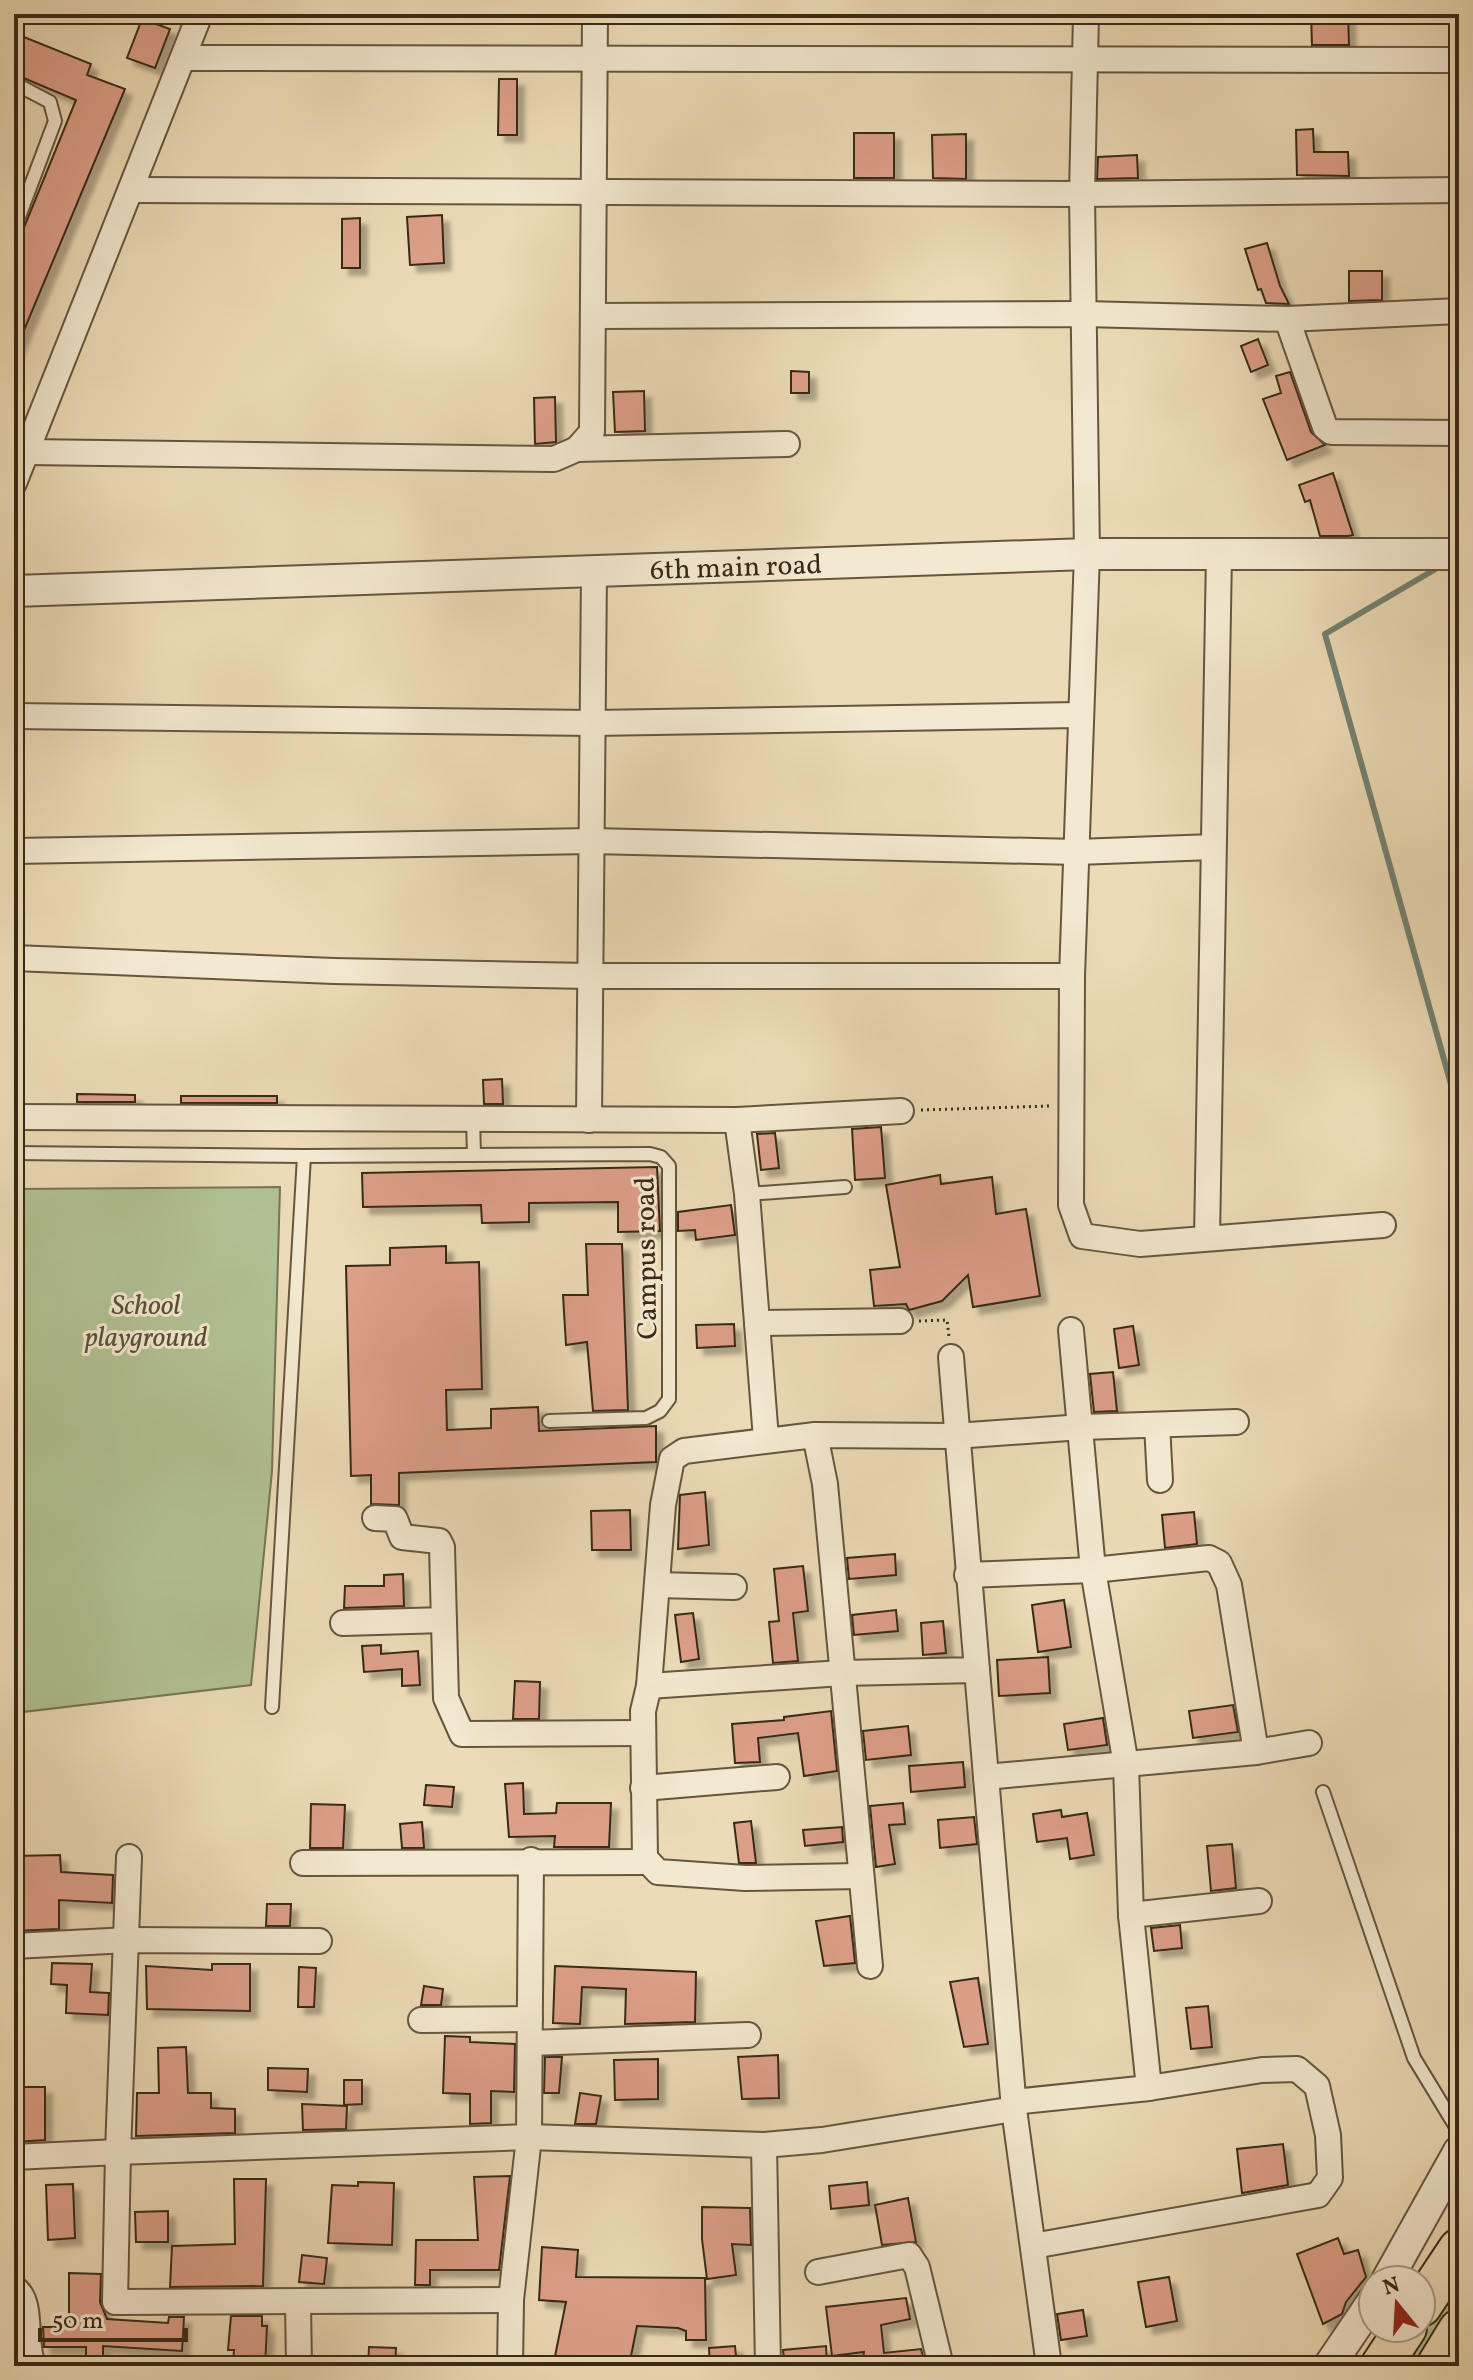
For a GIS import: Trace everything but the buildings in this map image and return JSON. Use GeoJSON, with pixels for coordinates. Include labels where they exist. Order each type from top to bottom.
{"type":"FeatureCollection","features":[{"type":"Feature","properties":{"kind":"highway"},"geometry":{"type":"LineString","coordinates":[[1437,2282],[1459,2249]]}},
{"type":"Feature","properties":{"kind":"highway"},"geometry":{"type":"LineString","coordinates":[[1437,2366],[1459,2330]]}},
{"type":"Feature","properties":{"kind":"highway"},"geometry":{"type":"LineString","coordinates":[[1381,2366],[1395,2344]]}},
{"type":"Feature","properties":{"kind":"street"},"geometry":{"type":"LineString","coordinates":[[14,483],[200,14]]}},
{"type":"Feature","properties":{"kind":"street"},"geometry":{"type":"LineString","coordinates":[[577,449],[592,432],[595,14]]}},
{"type":"Feature","properties":{"kind":"street"},"geometry":{"type":"LineString","coordinates":[[1086,14],[1082,194],[1087,554],[1072,976],[1071,1205],[1082,1236],[1140,1244],[1383,1225]]}},
{"type":"Feature","properties":{"kind":"street"},"geometry":{"type":"LineString","coordinates":[[183,58],[1459,60]]}},
{"type":"Feature","properties":{"kind":"street"},"geometry":{"type":"LineString","coordinates":[[131,190],[1082,194],[1459,190]]}},
{"type":"Feature","properties":{"kind":"street"},"geometry":{"type":"LineString","coordinates":[[593,316],[1084,314],[1287,319],[1459,311]]}},
{"type":"Feature","properties":{"kind":"street"},"geometry":{"type":"LineString","coordinates":[[1287,319],[1325,427],[1331,432],[1459,433]]}},
{"type":"Feature","properties":{"kind":"street"},"geometry":{"type":"LineString","coordinates":[[26,452],[554,459],[577,449],[787,444]]}},
{"type":"Feature","properties":{"kind":"street","name":"6th main road"},"geometry":{"type":"LineString","coordinates":[[14,591],[1087,554],[1459,554]]}},
{"type":"Feature","properties":{"kind":"street"},"geometry":{"type":"LineString","coordinates":[[1207,1238],[1219,554]]}},
{"type":"Feature","properties":{"kind":"street"},"geometry":{"type":"LineString","coordinates":[[589,1120],[594,571]]}},
{"type":"Feature","properties":{"kind":"street"},"geometry":{"type":"LineString","coordinates":[[14,716],[593,723],[1079,715]]}},
{"type":"Feature","properties":{"kind":"street"},"geometry":{"type":"LineString","coordinates":[[14,851],[591,841],[1077,852],[1213,847]]}},
{"type":"Feature","properties":{"kind":"street"},"geometry":{"type":"LineString","coordinates":[[14,958],[334,971],[590,976],[1072,976]]}},
{"type":"Feature","properties":{"kind":"street"},"geometry":{"type":"LineString","coordinates":[[14,1117],[737,1120],[901,1111]]}},
{"type":"Feature","properties":{"kind":"street"},"geometry":{"type":"LineString","coordinates":[[737,1120],[747,1194],[766,1439]]}},
{"type":"Feature","properties":{"kind":"street"},"geometry":{"type":"LineString","coordinates":[[757,1323],[900,1321]]}},
{"type":"Feature","properties":{"kind":"street"},"geometry":{"type":"LineString","coordinates":[[1071,1330],[1093,1570],[1126,1765],[1131,1915],[1149,2088]]}},
{"type":"Feature","properties":{"kind":"street"},"geometry":{"type":"LineString","coordinates":[[951,1357],[955,1436],[1014,2105],[1049,2366]]}},
{"type":"Feature","properties":{"kind":"street"},"geometry":{"type":"LineString","coordinates":[[647,1862],[643,1711],[649,1686],[663,1505],[672,1459],[684,1451],[815,1435],[955,1436],[1082,1427],[1236,1422]]}},
{"type":"Feature","properties":{"kind":"street"},"geometry":{"type":"LineString","coordinates":[[1157,1425],[1160,1480]]}},
{"type":"Feature","properties":{"kind":"street"},"geometry":{"type":"LineString","coordinates":[[815,1435],[825,1484],[870,1966]]}},
{"type":"Feature","properties":{"kind":"street"},"geometry":{"type":"LineString","coordinates":[[375,1518],[395,1519],[402,1537],[439,1541],[446,1698],[462,1734],[643,1733]]}},
{"type":"Feature","properties":{"kind":"street"},"geometry":{"type":"LineString","coordinates":[[967,1575],[1093,1570],[1209,1558],[1219,1563],[1229,1585],[1256,1752]]}},
{"type":"Feature","properties":{"kind":"street"},"geometry":{"type":"LineString","coordinates":[[658,1585],[734,1587]]}},
{"type":"Feature","properties":{"kind":"street"},"geometry":{"type":"LineString","coordinates":[[343,1623],[444,1620]]}},
{"type":"Feature","properties":{"kind":"street"},"geometry":{"type":"LineString","coordinates":[[649,1686],[842,1673],[977,1670]]}},
{"type":"Feature","properties":{"kind":"street"},"geometry":{"type":"LineString","coordinates":[[986,1777],[1256,1752],[1309,1743]]}},
{"type":"Feature","properties":{"kind":"street"},"geometry":{"type":"LineString","coordinates":[[643,1788],[777,1777]]}},
{"type":"Feature","properties":{"kind":"street"},"geometry":{"type":"LineString","coordinates":[[129,1857],[115,2302],[511,2300]]}},
{"type":"Feature","properties":{"kind":"street"},"geometry":{"type":"LineString","coordinates":[[510,2366],[511,2300],[529,2137],[531,1860]]}},
{"type":"Feature","properties":{"kind":"street"},"geometry":{"type":"LineString","coordinates":[[303,1863],[647,1862],[658,1872],[745,1878],[860,1876]]}},
{"type":"Feature","properties":{"kind":"street"},"geometry":{"type":"LineString","coordinates":[[1131,1915],[1259,1901]]}},
{"type":"Feature","properties":{"kind":"street"},"geometry":{"type":"LineString","coordinates":[[14,1946],[128,1940],[319,1941]]}},
{"type":"Feature","properties":{"kind":"street"},"geometry":{"type":"LineString","coordinates":[[421,2020],[530,2031],[748,2035]]}},
{"type":"Feature","properties":{"kind":"street"},"geometry":{"type":"LineString","coordinates":[[14,2157],[529,2137],[764,2145],[822,2140],[1014,2105],[1262,2070],[1297,2069],[1317,2086],[1328,2135],[1330,2178],[1318,2195],[1033,2246]]}},
{"type":"Feature","properties":{"kind":"street"},"geometry":{"type":"LineString","coordinates":[[764,2145],[768,2366]]}},
{"type":"Feature","properties":{"kind":"street"},"geometry":{"type":"LineString","coordinates":[[1396,2264],[1459,2151]]}},
{"type":"Feature","properties":{"kind":"street"},"geometry":{"type":"LineString","coordinates":[[818,2272],[901,2255],[913,2258],[941,2366]]}},
{"type":"Feature","properties":{"kind":"street"},"geometry":{"type":"LineString","coordinates":[[14,2288],[24,2301],[29,2355],[34,2366]]}},
{"type":"Feature","properties":{"kind":"street"},"geometry":{"type":"LineString","coordinates":[[298,2303],[299,2366]]}},
{"type":"Feature","properties":{"kind":"street"},"geometry":{"type":"LineString","coordinates":[[1329,2366],[1357,2325]]}},
{"type":"Feature","properties":{"kind":"lane"},"geometry":{"type":"LineString","coordinates":[[14,83],[50,102],[55,121],[14,230]]}},
{"type":"Feature","properties":{"kind":"lane"},"geometry":{"type":"LineString","coordinates":[[473,1119],[474,1155]]}},
{"type":"Feature","properties":{"kind":"lane","name":"Campus road"},"geometry":{"type":"LineString","coordinates":[[14,1153],[304,1156],[650,1154],[661,1157],[669,1166],[669,1399],[660,1411],[646,1418],[549,1421]]}},
{"type":"Feature","properties":{"kind":"lane"},"geometry":{"type":"LineString","coordinates":[[272,1707],[304,1156]]}},
{"type":"Feature","properties":{"kind":"lane"},"geometry":{"type":"LineString","coordinates":[[747,1194],[845,1187]]}},
{"type":"Feature","properties":{"kind":"lane"},"geometry":{"type":"LineString","coordinates":[[1323,1792],[1414,2058],[1459,2132]]}},
{"type":"Feature","properties":{"kind":"path"},"geometry":{"type":"LineString","coordinates":[[901,1111],[1072,1105]]}},
{"type":"Feature","properties":{"kind":"path"},"geometry":{"type":"LineString","coordinates":[[900,1321],[947,1320]]}},
{"type":"Feature","properties":{"kind":"green space","name":"School playground"},"geometry":{"type":"Polygon","coordinates":[[[280,1187],[272,1471],[251,1685],[14,1713],[14,1189],[280,1187]]]}},
{"type":"Feature","properties":{"kind":"green space"},"geometry":{"type":"Polygon","coordinates":[[[1459,2267],[1459,2308],[1437,2343],[1437,2300],[1459,2267]]]}},
{"type":"Feature","properties":{"kind":"green space"},"geometry":{"type":"Polygon","coordinates":[[[1408,2344],[1437,2344],[1423,2366],[1393,2366],[1408,2344]]]}},
{"type":"Feature","properties":{"kind":"waterway"},"geometry":{"type":"LineString","coordinates":[[1439,567],[1325,634],[1459,1113]]}}]}
